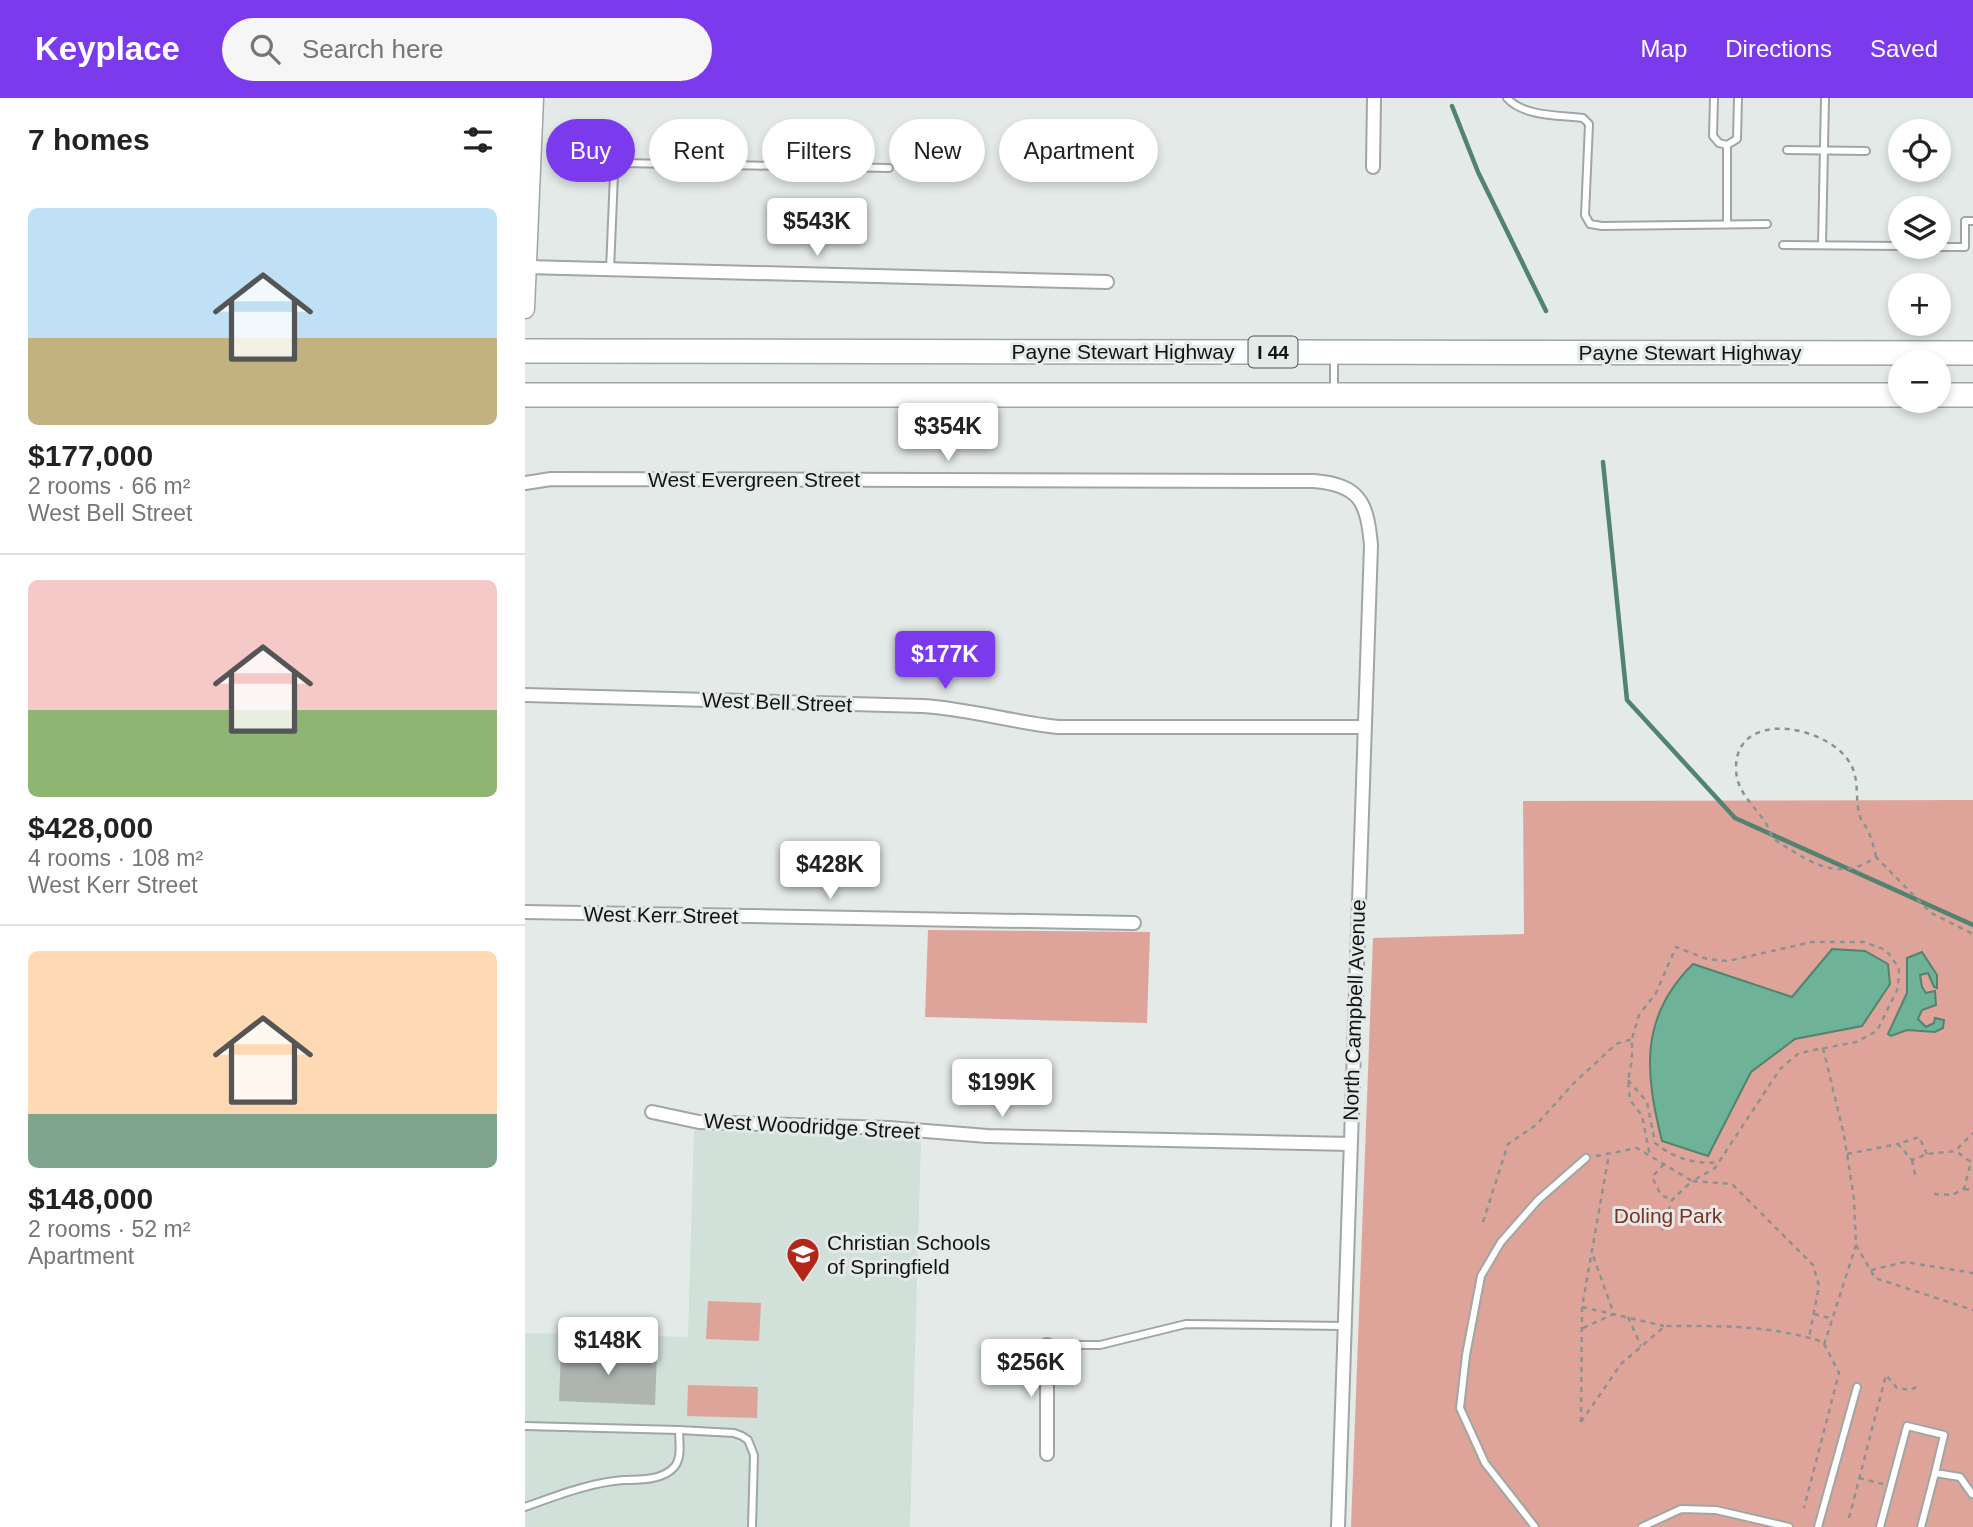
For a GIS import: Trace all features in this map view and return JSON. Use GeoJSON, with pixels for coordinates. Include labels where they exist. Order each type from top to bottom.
{"type":"FeatureCollection","features":[{"type":"Feature","properties":{"kind":"highway","name":"Payne Stewart Highway"},"geometry":{"type":"LineString","coordinates":[[525,351],[1973,353]]}},
{"type":"Feature","properties":{"kind":"highway","name":"Payne Stewart Highway"},"geometry":{"type":"LineString","coordinates":[[525,395],[1888,395]]}},
{"type":"Feature","properties":{"kind":"highway"},"geometry":{"type":"LineString","coordinates":[[1951,395],[1973,395]]}},
{"type":"Feature","properties":{"kind":"main road"},"geometry":{"type":"LineString","coordinates":[[525,309],[528,150],[534,98]]}},
{"type":"Feature","properties":{"kind":"street"},"geometry":{"type":"LineString","coordinates":[[1373,167],[1374,98]]}},
{"type":"Feature","properties":{"kind":"street"},"geometry":{"type":"LineString","coordinates":[[526,267],[1107,282]]}},
{"type":"Feature","properties":{"kind":"street","name":"West Evergreen Street"},"geometry":{"type":"LineString","coordinates":[[525,483],[551,479],[1314,481],[1348,488],[1359,496]]}},
{"type":"Feature","properties":{"kind":"street","name":"North Campbell Avenue"},"geometry":{"type":"LineString","coordinates":[[1338,1527],[1371,545],[1366,510],[1359,496]]}},
{"type":"Feature","properties":{"kind":"street","name":"West Bell Street"},"geometry":{"type":"LineString","coordinates":[[525,695],[923,706],[965,709],[1016,722],[1058,727],[1363,727]]}},
{"type":"Feature","properties":{"kind":"street","name":"West Kerr Street"},"geometry":{"type":"LineString","coordinates":[[525,912],[1134,923]]}},
{"type":"Feature","properties":{"kind":"street","name":"West Woodridge Street"},"geometry":{"type":"LineString","coordinates":[[652,1112],[699,1122],[889,1128],[987,1136],[1350,1144]]}},
{"type":"Feature","properties":{"kind":"street"},"geometry":{"type":"LineString","coordinates":[[1047,1345],[1047,1454]]}},
{"type":"Feature","properties":{"kind":"lane"},"geometry":{"type":"LineString","coordinates":[[1507,98],[1528,111],[1583,118],[1588,124],[1585,215],[1590,224],[1767,224]]}},
{"type":"Feature","properties":{"kind":"lane"},"geometry":{"type":"LineString","coordinates":[[1714,98],[1713,136],[1719,144],[1727,145],[1737,139],[1738,98]]}},
{"type":"Feature","properties":{"kind":"lane"},"geometry":{"type":"LineString","coordinates":[[1822,245],[1825,98]]}},
{"type":"Feature","properties":{"kind":"lane"},"geometry":{"type":"LineString","coordinates":[[1727,145],[1727,223]]}},
{"type":"Feature","properties":{"kind":"lane"},"geometry":{"type":"LineString","coordinates":[[1787,150],[1866,151]]}},
{"type":"Feature","properties":{"kind":"lane"},"geometry":{"type":"LineString","coordinates":[[610,270],[614,174],[616,167],[622,163],[889,168]]}},
{"type":"Feature","properties":{"kind":"lane"},"geometry":{"type":"LineString","coordinates":[[1951,247],[1969,247],[1965,221],[1973,221]]}},
{"type":"Feature","properties":{"kind":"lane"},"geometry":{"type":"LineString","coordinates":[[1783,245],[1888,246]]}},
{"type":"Feature","properties":{"kind":"lane"},"geometry":{"type":"LineString","coordinates":[[1334,352],[1334,395]]}},
{"type":"Feature","properties":{"kind":"lane"},"geometry":{"type":"LineString","coordinates":[[1535,1527],[1485,1463],[1460,1408],[1466,1354],[1481,1276],[1501,1242],[1538,1200],[1586,1158]]}},
{"type":"Feature","properties":{"kind":"lane"},"geometry":{"type":"LineString","coordinates":[[1047,1345],[1100,1345],[1187,1324],[1344,1326]]}},
{"type":"Feature","properties":{"kind":"lane"},"geometry":{"type":"LineString","coordinates":[[1818,1527],[1857,1387]]}},
{"type":"Feature","properties":{"kind":"lane"},"geometry":{"type":"LineString","coordinates":[[525,1426],[734,1433],[748,1440],[754,1455],[752,1527]]}},
{"type":"Feature","properties":{"kind":"lane"},"geometry":{"type":"LineString","coordinates":[[1880,1527],[1907,1426],[1944,1435],[1921,1527]]}},
{"type":"Feature","properties":{"kind":"lane"},"geometry":{"type":"LineString","coordinates":[[525,1507],[609,1482],[655,1477],[669,1472],[676,1465],[679,1455],[679,1430]]}},
{"type":"Feature","properties":{"kind":"lane"},"geometry":{"type":"LineString","coordinates":[[1935,1473],[1960,1477],[1972,1494]]}},
{"type":"Feature","properties":{"kind":"lane"},"geometry":{"type":"LineString","coordinates":[[1642,1527],[1681,1509],[1716,1510],[1789,1527]]}},
{"type":"Feature","properties":{"kind":"path"},"geometry":{"type":"LineString","coordinates":[[1876,857],[1867,863],[1837,870],[1829,869],[1820,867],[1772,838],[1768,824],[1746,800],[1739,785],[1737,755],[1743,740],[1778,727],[1808,733],[1838,748],[1856,774],[1860,817],[1870,833],[1876,857],[1931,913],[1973,934]]}},
{"type":"Feature","properties":{"kind":"path"},"geometry":{"type":"LineString","coordinates":[[1650,1156],[1642,1116],[1630,1100],[1628,1080],[1632,1040],[1639,1015],[1656,993],[1676,947],[1707,959],[1728,961],[1812,942],[1864,942],[1886,950],[1899,968],[1898,988],[1877,1031],[1856,1042],[1799,1053],[1780,1069],[1715,1168],[1692,1181],[1672,1200],[1661,1230]]}},
{"type":"Feature","properties":{"kind":"path"},"geometry":{"type":"LineString","coordinates":[[1483,1222],[1508,1144],[1537,1125],[1574,1083],[1616,1044],[1632,1040]]}},
{"type":"Feature","properties":{"kind":"path"},"geometry":{"type":"LineString","coordinates":[[1823,1048],[1847,1154],[1854,1199],[1856,1245],[1825,1345]]}},
{"type":"Feature","properties":{"kind":"path"},"geometry":{"type":"LineString","coordinates":[[1628,1080],[1647,1102],[1655,1143],[1669,1154],[1702,1164],[1719,1162]]}},
{"type":"Feature","properties":{"kind":"path"},"geometry":{"type":"LineString","coordinates":[[1912,1160],[1927,1154],[1955,1151],[1973,1133]]}},
{"type":"Feature","properties":{"kind":"path"},"geometry":{"type":"LineString","coordinates":[[1847,1154],[1919,1137],[1927,1154]]}},
{"type":"Feature","properties":{"kind":"path"},"geometry":{"type":"LineString","coordinates":[[1898,1144],[1912,1160],[1916,1179]]}},
{"type":"Feature","properties":{"kind":"path"},"geometry":{"type":"LineString","coordinates":[[1586,1158],[1637,1148],[1692,1181],[1732,1184],[1813,1265],[1819,1286],[1809,1338]]}},
{"type":"Feature","properties":{"kind":"path"},"geometry":{"type":"LineString","coordinates":[[1955,1151],[1971,1162],[1964,1189]]}},
{"type":"Feature","properties":{"kind":"path"},"geometry":{"type":"LineString","coordinates":[[1609,1153],[1582,1307],[1581,1422],[1621,1364],[1665,1326]]}},
{"type":"Feature","properties":{"kind":"path"},"geometry":{"type":"LineString","coordinates":[[1664,1164],[1652,1177],[1661,1195],[1672,1200]]}},
{"type":"Feature","properties":{"kind":"path"},"geometry":{"type":"LineString","coordinates":[[1934,1194],[1952,1195],[1964,1189],[1973,1190]]}},
{"type":"Feature","properties":{"kind":"path"},"geometry":{"type":"LineString","coordinates":[[1856,1245],[1875,1278],[1973,1310]]}},
{"type":"Feature","properties":{"kind":"path"},"geometry":{"type":"LineString","coordinates":[[1592,1253],[1613,1314]]}},
{"type":"Feature","properties":{"kind":"path"},"geometry":{"type":"LineString","coordinates":[[1871,1270],[1905,1262],[1973,1273]]}},
{"type":"Feature","properties":{"kind":"path"},"geometry":{"type":"LineString","coordinates":[[1582,1307],[1665,1326],[1742,1326],[1789,1331],[1825,1345],[1839,1373],[1804,1508]]}},
{"type":"Feature","properties":{"kind":"path"},"geometry":{"type":"LineString","coordinates":[[1583,1328],[1613,1314]]}},
{"type":"Feature","properties":{"kind":"path"},"geometry":{"type":"LineString","coordinates":[[1814,1314],[1833,1319]]}},
{"type":"Feature","properties":{"kind":"path"},"geometry":{"type":"LineString","coordinates":[[1628,1317],[1641,1346]]}},
{"type":"Feature","properties":{"kind":"path"},"geometry":{"type":"LineString","coordinates":[[1849,1518],[1886,1375],[1897,1388],[1903,1390],[1921,1385]]}},
{"type":"Feature","properties":{"kind":"path"},"geometry":{"type":"LineString","coordinates":[[1859,1479],[1883,1484]]}},
{"type":"Feature","properties":{"kind":"shaded area"},"geometry":{"type":"Polygon","coordinates":[[[1832,949],[1865,951],[1888,964],[1890,984],[1862,1026],[1795,1039],[1751,1072],[1708,1156],[1662,1141],[1652,1092],[1651,1047],[1663,1004],[1675,984],[1693,964],[1792,997],[1832,949]]]}},
{"type":"Feature","properties":{"kind":"shaded area"},"geometry":{"type":"Polygon","coordinates":[[[1922,952],[1937,975],[1937,988],[1928,973],[1920,975],[1922,987],[1926,993],[1935,991],[1936,1005],[1922,1010],[1918,1019],[1926,1027],[1934,1023],[1935,1018],[1944,1020],[1943,1028],[1935,1032],[1907,1030],[1891,1036],[1888,1034],[1907,993],[1907,958],[1922,952]]]}},
{"type":"Feature","properties":{"kind":"shaded area","name":"Christian Schools of Springfield"},"geometry":{"type":"Polygon","coordinates":[[[694,1130],[921,1139],[910,1527],[525,1527],[525,1333],[688,1337],[694,1130]]]}},
{"type":"Feature","properties":{"kind":"green space","name":"Doling Park"},"geometry":{"type":"Polygon","coordinates":[[[1973,800],[1973,1527],[1351,1527],[1373,938],[1524,934],[1523,801],[1973,800]]]}},
{"type":"Feature","properties":{"kind":"green space"},"geometry":{"type":"Polygon","coordinates":[[[928,930],[1150,932],[1147,1023],[925,1017],[928,930]]]}},
{"type":"Feature","properties":{"kind":"green space"},"geometry":{"type":"Polygon","coordinates":[[[708,1301],[761,1303],[759,1341],[706,1339],[708,1301]]]}},
{"type":"Feature","properties":{"kind":"green space"},"geometry":{"type":"Polygon","coordinates":[[[688,1385],[758,1387],[757,1418],[687,1416],[688,1385]]]}},
{"type":"Feature","properties":{"kind":"building"},"geometry":{"type":"Polygon","coordinates":[[[561,1350],[657,1353],[655,1405],[559,1401],[561,1350]]]}},
{"type":"Feature","properties":{"kind":"waterway"},"geometry":{"type":"LineString","coordinates":[[1452,106],[1478,172],[1546,311]]}},
{"type":"Feature","properties":{"kind":"waterway"},"geometry":{"type":"LineString","coordinates":[[1603,462],[1627,700],[1735,818],[1973,925]]}},
{"type":"Feature","properties":{"kind":"place","name":"Christian Schools of Springfield"},"geometry":{"type":"Point","coordinates":[803,1284]}}]}
